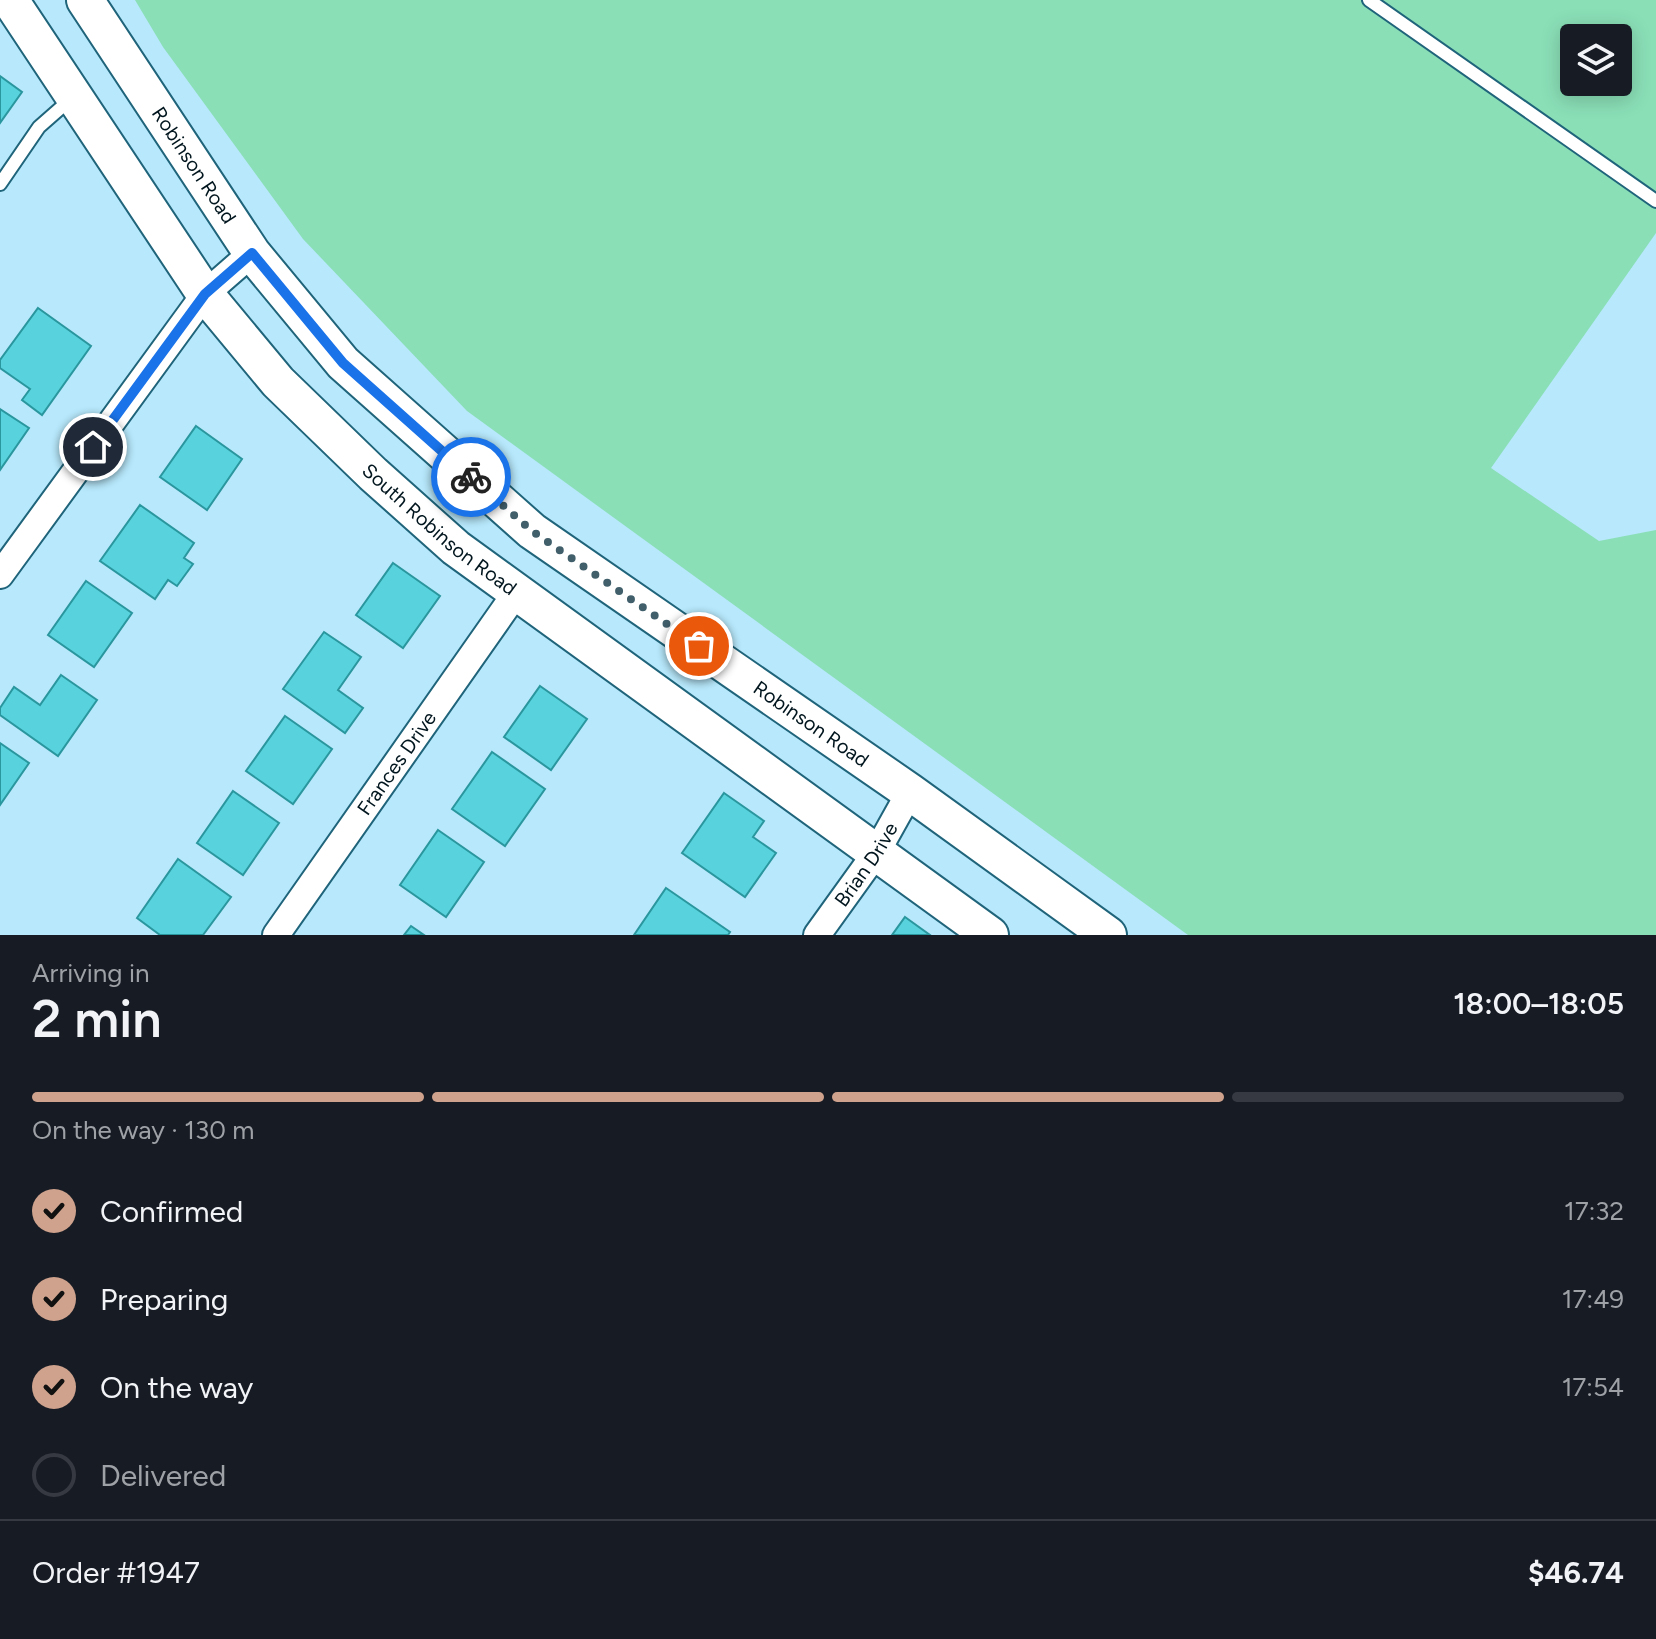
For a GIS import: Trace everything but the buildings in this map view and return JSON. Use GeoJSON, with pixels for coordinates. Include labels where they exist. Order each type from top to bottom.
{"type":"FeatureCollection","features":[{"type":"Feature","properties":{"kind":"street","name":"South Robinson Road"},"geometry":{"type":"LineString","coordinates":[[10,0],[205,294],[288,393],[456,548],[990,935]]}},
{"type":"Feature","properties":{"kind":"street","name":"Robinson Road"},"geometry":{"type":"LineString","coordinates":[[85,0],[252,253],[343,363],[532,531],[910,792],[1108,935]]}},
{"type":"Feature","properties":{"kind":"street"},"geometry":{"type":"LineString","coordinates":[[0,575],[205,294],[252,253]]}},
{"type":"Feature","properties":{"kind":"street","name":"Frances Drive"},"geometry":{"type":"LineString","coordinates":[[276,935],[516,593]]}},
{"type":"Feature","properties":{"kind":"street","name":"Brian Drive"},"geometry":{"type":"LineString","coordinates":[[817,935],[876,853],[910,792]]}},
{"type":"Feature","properties":{"kind":"lane"},"geometry":{"type":"LineString","coordinates":[[1369,0],[1656,201]]}},
{"type":"Feature","properties":{"kind":"lane"},"geometry":{"type":"LineString","coordinates":[[0,184],[39,127],[74,96]]}},
{"type":"Feature","properties":{"kind":"green space"},"geometry":{"type":"Polygon","coordinates":[[[135,0],[1656,0],[1656,233],[1491,468],[1599,541],[1656,530],[1656,935],[1188,935],[467,411],[303,239],[163,47],[135,0]]]}},
{"type":"Feature","properties":{"kind":"way so far"},"geometry":{"type":"LineString","coordinates":[[471,477],[532,531],[699,646]]}},
{"type":"Feature","properties":{"kind":"route"},"geometry":{"type":"LineString","coordinates":[[93,447],[205,294],[252,253],[343,363],[471,477]]}}]}
